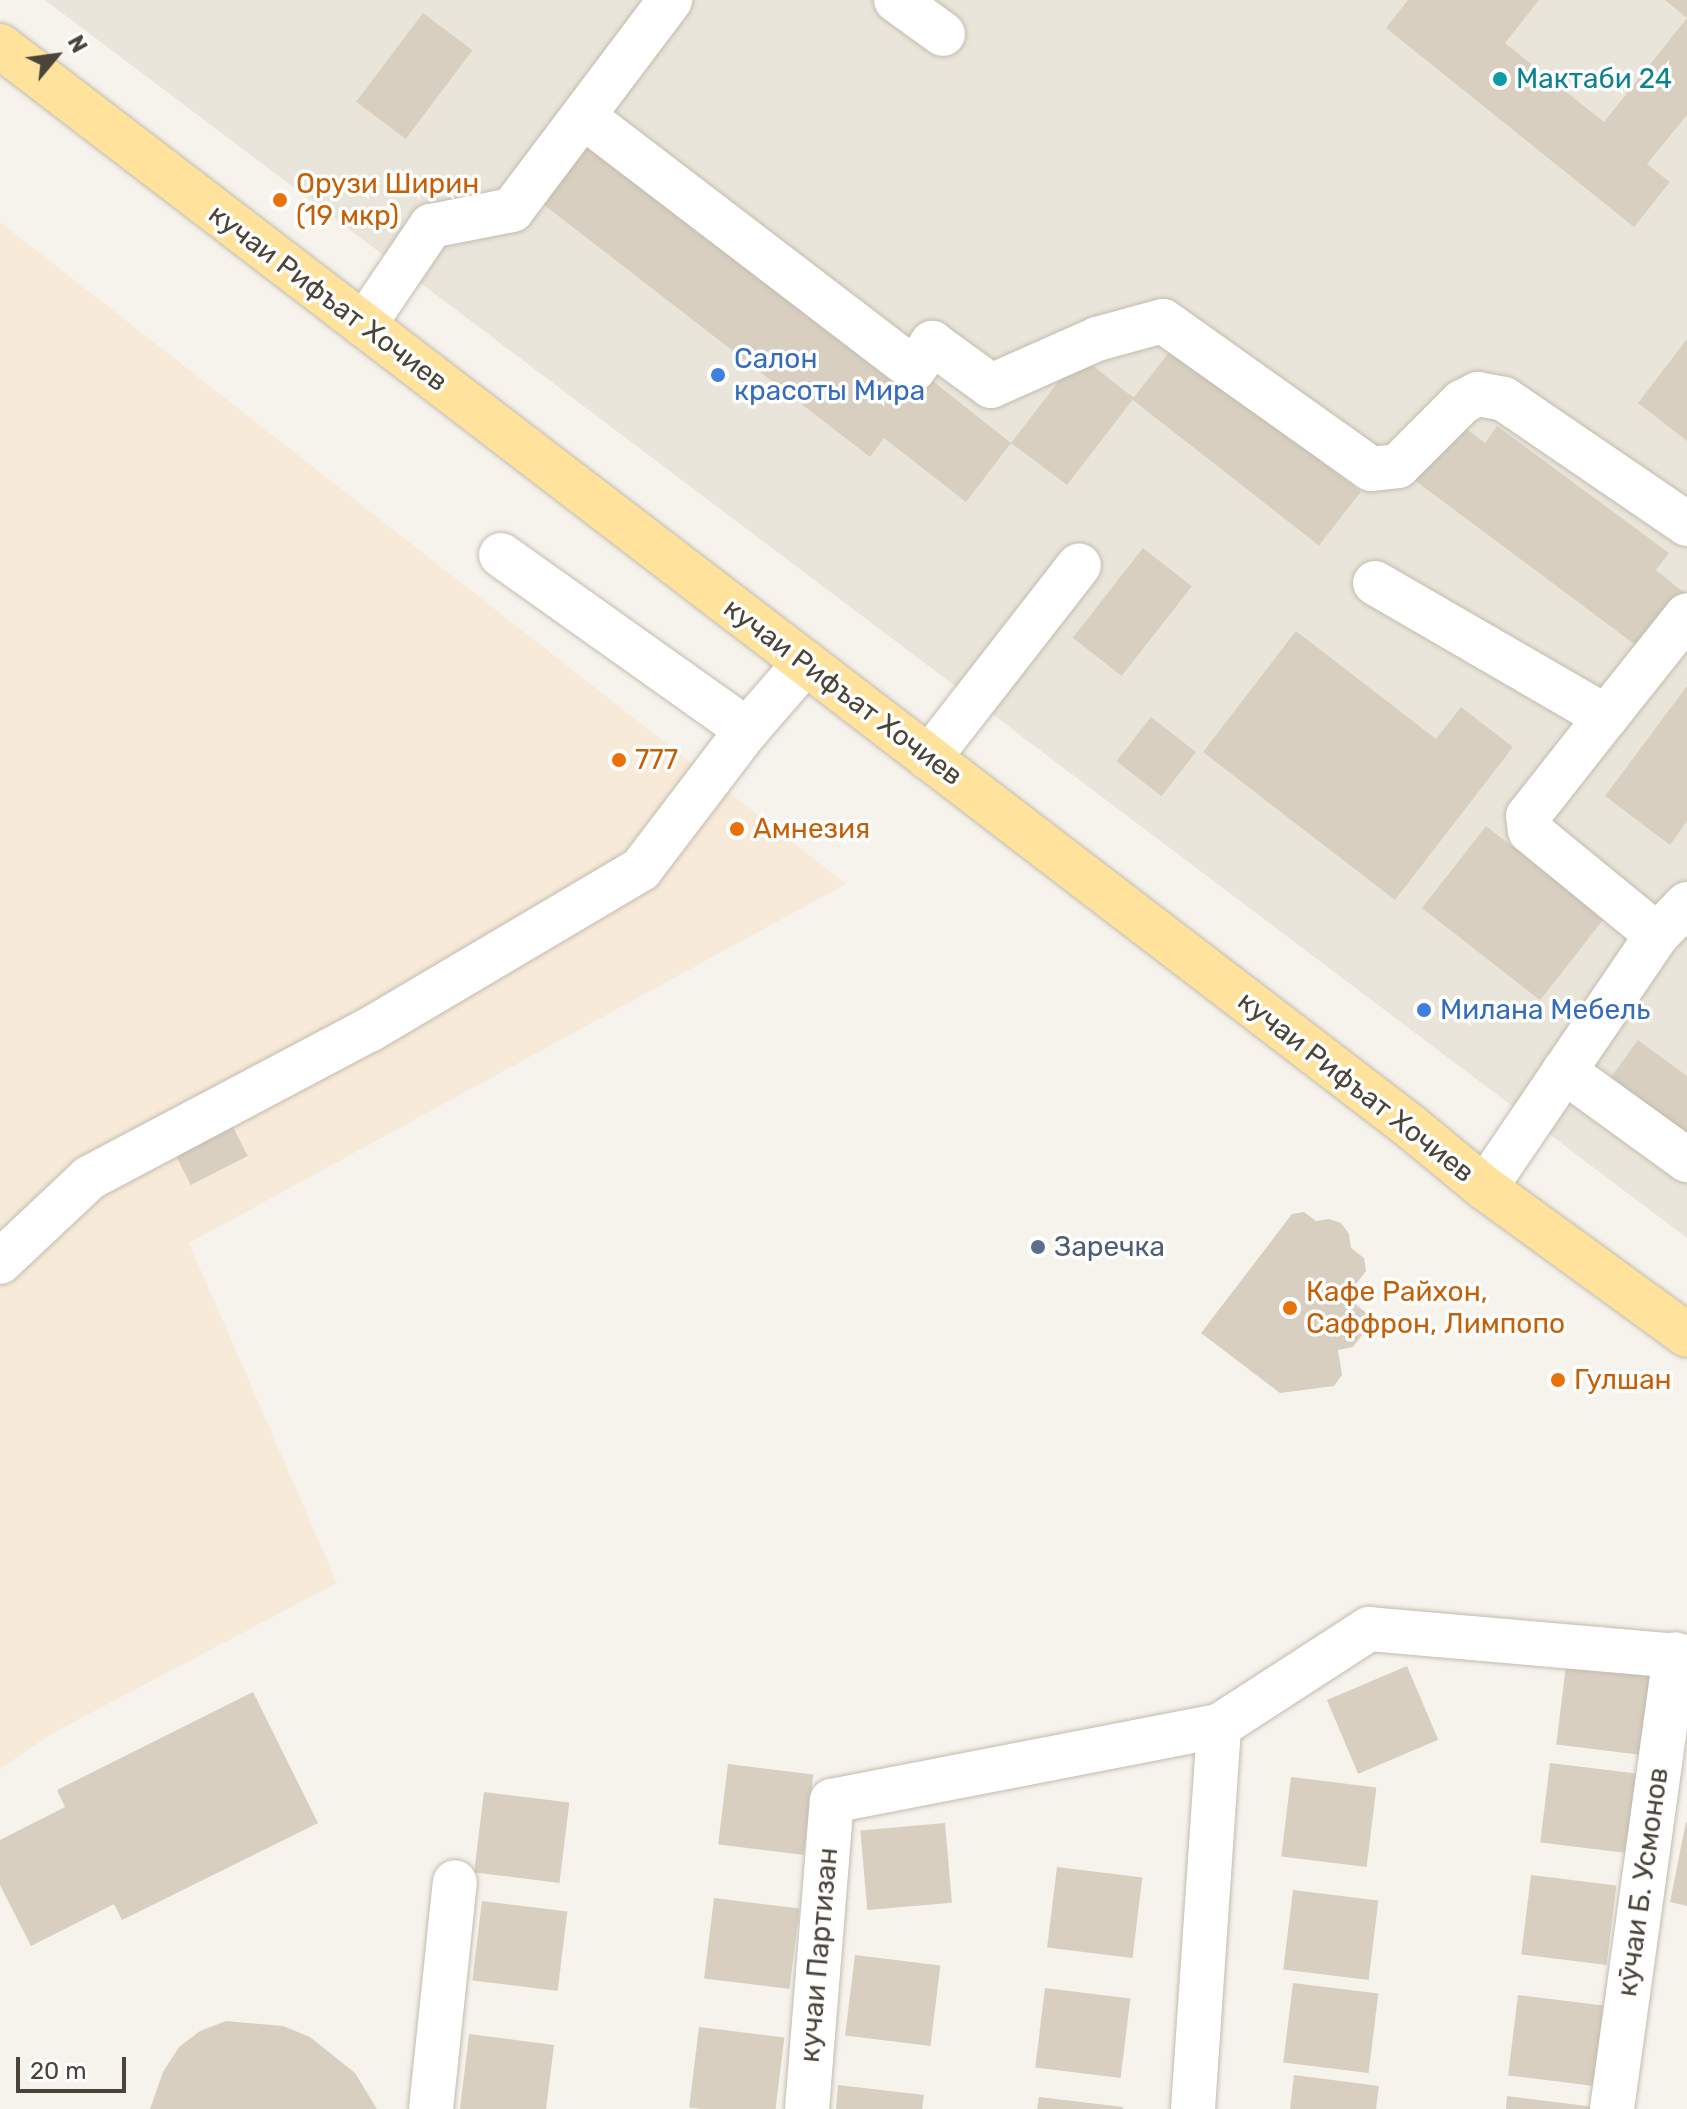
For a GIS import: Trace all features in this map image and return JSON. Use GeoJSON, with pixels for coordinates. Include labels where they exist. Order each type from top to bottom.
{"type":"FeatureCollection","features":[{"type":"Feature","properties":{"kind":"main road","name":"кучаи Рифъат Хочиев"},"geometry":{"type":"LineString","coordinates":[[0,46],[1485,1188],[1687,1335]]}},
{"type":"Feature","properties":{"kind":"street"},"geometry":{"type":"LineString","coordinates":[[364,325],[431,226],[512,210],[670,0]]}},
{"type":"Feature","properties":{"kind":"street"},"geometry":{"type":"LineString","coordinates":[[896,0],[943,34]]}},
{"type":"Feature","properties":{"kind":"street"},"geometry":{"type":"LineString","coordinates":[[584,117],[914,369],[932,343],[991,386],[1097,339],[1163,321],[1371,469],[1398,466],[1462,402],[1478,394],[1504,399],[1687,524]]}},
{"type":"Feature","properties":{"kind":"street"},"geometry":{"type":"LineString","coordinates":[[501,555],[747,730]]}},
{"type":"Feature","properties":{"kind":"street"},"geometry":{"type":"LineString","coordinates":[[929,758],[1079,565]]}},
{"type":"Feature","properties":{"kind":"street"},"geometry":{"type":"LineString","coordinates":[[1375,583],[1606,717]]}},
{"type":"Feature","properties":{"kind":"street"},"geometry":{"type":"LineString","coordinates":[[1657,935],[1513,818],[1528,816],[1687,615]]}},
{"type":"Feature","properties":{"kind":"street"},"geometry":{"type":"LineString","coordinates":[[0,1262],[89,1178],[369,1030],[641,869],[747,730],[805,663]]}},
{"type":"Feature","properties":{"kind":"street"},"geometry":{"type":"LineString","coordinates":[[1485,1188],[1657,935],[1687,904]]}},
{"type":"Feature","properties":{"kind":"street"},"geometry":{"type":"LineString","coordinates":[[1564,1071],[1687,1160]]}},
{"type":"Feature","properties":{"kind":"street"},"geometry":{"type":"LineString","coordinates":[[1193,2109],[1219,1726],[1369,1629],[1681,1656]]}},
{"type":"Feature","properties":{"kind":"street","name":"кӯчаи Б. Усмонов"},"geometry":{"type":"LineString","coordinates":[[1612,2109],[1681,1656]]}},
{"type":"Feature","properties":{"kind":"street","name":"кучаи Партизан"},"geometry":{"type":"LineString","coordinates":[[807,2109],[832,1801],[1219,1726]]}},
{"type":"Feature","properties":{"kind":"street"},"geometry":{"type":"LineString","coordinates":[[431,2109],[455,1882]]}},
{"type":"Feature","properties":{"kind":"shaded area"},"geometry":{"type":"Polygon","coordinates":[[[45,0],[1687,0],[1687,1238],[45,0]]]}},
{"type":"Feature","properties":{"kind":"shaded area"},"geometry":{"type":"Polygon","coordinates":[[[0,222],[846,884],[189,1243],[337,1583],[51,1734],[0,1769],[0,222]]]}},
{"type":"Feature","properties":{"kind":"building","name":"Мактаби 24"},"geometry":{"type":"Polygon","coordinates":[[[1408,0],[1539,0],[1505,43],[1604,122],[1687,18],[1687,115],[1647,164],[1670,182],[1634,227],[1386,28],[1408,0]]]}},
{"type":"Feature","properties":{"kind":"building"},"geometry":{"type":"Polygon","coordinates":[[[1665,0],[1687,0],[1687,18],[1665,0]]]}},
{"type":"Feature","properties":{"kind":"building"},"geometry":{"type":"Polygon","coordinates":[[[423,13],[473,50],[406,139],[356,102],[423,13]]]}},
{"type":"Feature","properties":{"kind":"building"},"geometry":{"type":"Polygon","coordinates":[[[583,143],[915,399],[930,379],[1011,443],[966,502],[884,438],[870,457],[539,201],[583,143]]]}},
{"type":"Feature","properties":{"kind":"building"},"geometry":{"type":"Polygon","coordinates":[[[1687,339],[1687,441],[1638,403],[1687,339]]]}},
{"type":"Feature","properties":{"kind":"building"},"geometry":{"type":"Polygon","coordinates":[[[1174,346],[1361,492],[1319,545],[1132,400],[1174,346]]]}},
{"type":"Feature","properties":{"kind":"building"},"geometry":{"type":"Polygon","coordinates":[[[1079,355],[1134,398],[1067,485],[1011,443],[1079,355]]]}},
{"type":"Feature","properties":{"kind":"building"},"geometry":{"type":"Polygon","coordinates":[[[1452,418],[1485,443],[1497,426],[1669,553],[1656,570],[1687,595],[1645,652],[1409,476],[1452,418]]]}},
{"type":"Feature","properties":{"kind":"building"},"geometry":{"type":"Polygon","coordinates":[[[1143,548],[1192,586],[1122,676],[1073,638],[1143,548]]]}},
{"type":"Feature","properties":{"kind":"building"},"geometry":{"type":"Polygon","coordinates":[[[1296,631],[1436,739],[1461,707],[1513,747],[1395,900],[1203,752],[1296,631]]]}},
{"type":"Feature","properties":{"kind":"building"},"geometry":{"type":"Polygon","coordinates":[[[1687,686],[1687,821],[1670,845],[1605,796],[1687,686]]]}},
{"type":"Feature","properties":{"kind":"building"},"geometry":{"type":"Polygon","coordinates":[[[1151,717],[1196,752],[1161,796],[1117,761],[1151,717]]]}},
{"type":"Feature","properties":{"kind":"building"},"geometry":{"type":"Polygon","coordinates":[[[1486,826],[1604,918],[1540,1000],[1422,908],[1486,826]]]}},
{"type":"Feature","properties":{"kind":"building"},"geometry":{"type":"Polygon","coordinates":[[[1638,1040],[1687,1076],[1687,1144],[1606,1084],[1638,1040]]]}},
{"type":"Feature","properties":{"kind":"building"},"geometry":{"type":"Polygon","coordinates":[[[231,1123],[248,1156],[191,1185],[174,1152],[231,1123]]]}},
{"type":"Feature","properties":{"kind":"building","name":"Кафе Райхон, Саффрон, Лимпопо"},"geometry":{"type":"Polygon","coordinates":[[[1304,1212],[1316,1221],[1329,1219],[1341,1223],[1349,1234],[1351,1248],[1364,1258],[1366,1271],[1346,1297],[1374,1319],[1353,1347],[1338,1350],[1342,1375],[1334,1386],[1280,1393],[1201,1333],[1292,1214],[1304,1212]]]}},
{"type":"Feature","properties":{"kind":"building"},"geometry":{"type":"Polygon","coordinates":[[[1566,1665],[1651,1675],[1642,1755],[1556,1744],[1566,1665]]]}},
{"type":"Feature","properties":{"kind":"building"},"geometry":{"type":"Polygon","coordinates":[[[1407,1666],[1438,1740],[1358,1774],[1327,1700],[1407,1666]]]}},
{"type":"Feature","properties":{"kind":"building"},"geometry":{"type":"Polygon","coordinates":[[[253,1692],[318,1823],[122,1920],[114,1904],[31,1946],[0,1885],[0,1840],[65,1807],[57,1790],[253,1692]]]}},
{"type":"Feature","properties":{"kind":"building"},"geometry":{"type":"Polygon","coordinates":[[[1550,1763],[1636,1774],[1627,1853],[1540,1842],[1550,1763]]]}},
{"type":"Feature","properties":{"kind":"building"},"geometry":{"type":"Polygon","coordinates":[[[728,1764],[813,1774],[803,1855],[718,1844],[728,1764]]]}},
{"type":"Feature","properties":{"kind":"building"},"geometry":{"type":"Polygon","coordinates":[[[1291,1777],[1376,1787],[1367,1867],[1281,1856],[1291,1777]]]}},
{"type":"Feature","properties":{"kind":"building"},"geometry":{"type":"Polygon","coordinates":[[[484,1792],[569,1802],[559,1883],[474,1872],[484,1792]]]}},
{"type":"Feature","properties":{"kind":"building"},"geometry":{"type":"Polygon","coordinates":[[[1687,1822],[1687,1906],[1670,1902],[1687,1822]]]}},
{"type":"Feature","properties":{"kind":"building"},"geometry":{"type":"Polygon","coordinates":[[[945,1823],[952,1903],[867,1910],[860,1830],[945,1823]]]}},
{"type":"Feature","properties":{"kind":"building"},"geometry":{"type":"Polygon","coordinates":[[[1057,1867],[1142,1877],[1132,1958],[1047,1947],[1057,1867]]]}},
{"type":"Feature","properties":{"kind":"building"},"geometry":{"type":"Polygon","coordinates":[[[1531,1875],[1616,1885],[1607,1965],[1521,1954],[1531,1875]]]}},
{"type":"Feature","properties":{"kind":"building"},"geometry":{"type":"Polygon","coordinates":[[[1293,1890],[1378,1900],[1369,1980],[1283,1969],[1293,1890]]]}},
{"type":"Feature","properties":{"kind":"building"},"geometry":{"type":"Polygon","coordinates":[[[714,1898],[799,1908],[789,1989],[704,1978],[714,1898]]]}},
{"type":"Feature","properties":{"kind":"building"},"geometry":{"type":"Polygon","coordinates":[[[482,1901],[567,1911],[558,1991],[472,1980],[482,1901]]]}},
{"type":"Feature","properties":{"kind":"building"},"geometry":{"type":"Polygon","coordinates":[[[855,1955],[940,1965],[930,2046],[845,2035],[855,1955]]]}},
{"type":"Feature","properties":{"kind":"building"},"geometry":{"type":"Polygon","coordinates":[[[1293,1983],[1378,1993],[1369,2073],[1283,2062],[1293,1983]]]}},
{"type":"Feature","properties":{"kind":"building"},"geometry":{"type":"Polygon","coordinates":[[[1045,1988],[1130,1998],[1121,2078],[1035,2067],[1045,1988]]]}},
{"type":"Feature","properties":{"kind":"building"},"geometry":{"type":"Polygon","coordinates":[[[1518,1995],[1603,2005],[1593,2086],[1508,2075],[1518,1995]]]}},
{"type":"Feature","properties":{"kind":"building"},"geometry":{"type":"Polygon","coordinates":[[[226,2021],[283,2026],[310,2037],[355,2073],[377,2109],[150,2109],[163,2072],[179,2047],[200,2031],[226,2021]]]}},
{"type":"Feature","properties":{"kind":"building"},"geometry":{"type":"Polygon","coordinates":[[[699,2027],[784,2037],[776,2109],[689,2107],[699,2027]]]}},
{"type":"Feature","properties":{"kind":"building"},"geometry":{"type":"Polygon","coordinates":[[[469,2034],[554,2045],[546,2109],[460,2109],[469,2034]]]}},
{"type":"Feature","properties":{"kind":"building"},"geometry":{"type":"Polygon","coordinates":[[[1294,2075],[1379,2086],[1376,2109],[1290,2109],[1294,2075]]]}},
{"type":"Feature","properties":{"kind":"building"},"geometry":{"type":"Polygon","coordinates":[[[838,2085],[924,2095],[922,2109],[836,2109],[838,2085]]]}},
{"type":"Feature","properties":{"kind":"building"},"geometry":{"type":"Polygon","coordinates":[[[1507,2096],[1595,2107],[1595,2109],[1506,2109],[1507,2096]]]}},
{"type":"Feature","properties":{"kind":"building"},"geometry":{"type":"Polygon","coordinates":[[[1039,2097],[1123,2107],[1123,2109],[1037,2109],[1039,2097]]]}},
{"type":"Feature","properties":{"kind":"place","name":"Мактаби 24"},"geometry":{"type":"Point","coordinates":[1500,79]}},
{"type":"Feature","properties":{"kind":"place","name":"Орузи Ширин (19 мкр)"},"geometry":{"type":"Point","coordinates":[280,200]}},
{"type":"Feature","properties":{"kind":"place","name":"Салон красоты Мира"},"geometry":{"type":"Point","coordinates":[718,375]}},
{"type":"Feature","properties":{"kind":"place","name":"777"},"geometry":{"type":"Point","coordinates":[619,760]}},
{"type":"Feature","properties":{"kind":"place","name":"Амнезия"},"geometry":{"type":"Point","coordinates":[737,829]}},
{"type":"Feature","properties":{"kind":"place","name":"Милана Мебель"},"geometry":{"type":"Point","coordinates":[1424,1010]}},
{"type":"Feature","properties":{"kind":"place","name":"Заречка"},"geometry":{"type":"Point","coordinates":[1038,1247]}},
{"type":"Feature","properties":{"kind":"place","name":"Кафе Райхон, Саффрон, Лимпопо"},"geometry":{"type":"Point","coordinates":[1290,1308]}},
{"type":"Feature","properties":{"kind":"place","name":"Гулшан"},"geometry":{"type":"Point","coordinates":[1558,1380]}}]}
